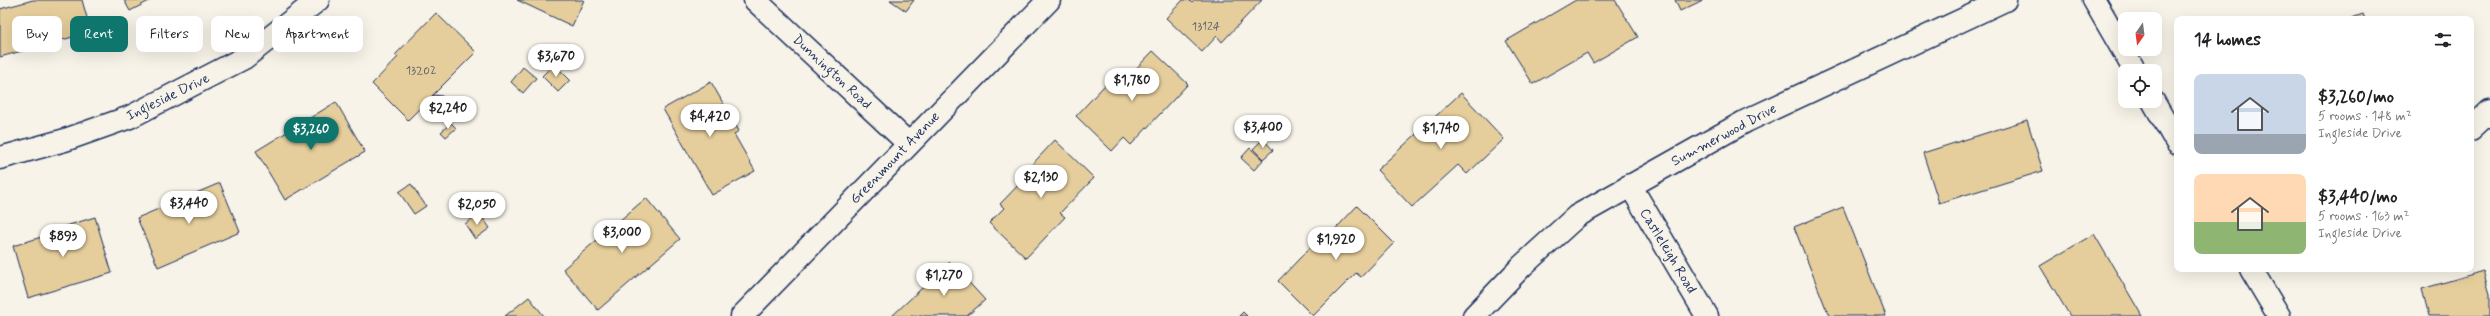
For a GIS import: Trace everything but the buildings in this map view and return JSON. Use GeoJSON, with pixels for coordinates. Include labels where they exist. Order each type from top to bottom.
{"type":"FeatureCollection","features":[{"type":"Feature","properties":{"kind":"street","name":"Ingleside Drive"},"geometry":{"type":"LineString","coordinates":[[0,158],[65,140],[130,117],[244,58],[318,0]]}},
{"type":"Feature","properties":{"kind":"street","name":"Dunnington Road"},"geometry":{"type":"LineString","coordinates":[[755,0],[909,144]]}},
{"type":"Feature","properties":{"kind":"street","name":"Greenmount Avenue"},"geometry":{"type":"LineString","coordinates":[[742,316],[1049,0]]}},
{"type":"Feature","properties":{"kind":"street","name":"Summerwood Drive"},"geometry":{"type":"LineString","coordinates":[[1474,316],[1522,266],[1576,216],[1746,121],[2005,0]]}},
{"type":"Feature","properties":{"kind":"street"},"geometry":{"type":"LineString","coordinates":[[2094,0],[2131,64]]}},
{"type":"Feature","properties":{"kind":"street"},"geometry":{"type":"LineString","coordinates":[[2156,108],[2174,138]]}},
{"type":"Feature","properties":{"kind":"street"},"geometry":{"type":"LineString","coordinates":[[2474,126],[2490,111]]}},
{"type":"Feature","properties":{"kind":"street","name":"Castleleigh Road"},"geometry":{"type":"LineString","coordinates":[[1630,185],[1707,316]]}},
{"type":"Feature","properties":{"kind":"street"},"geometry":{"type":"LineString","coordinates":[[2253,272],[2279,316]]}}]}
